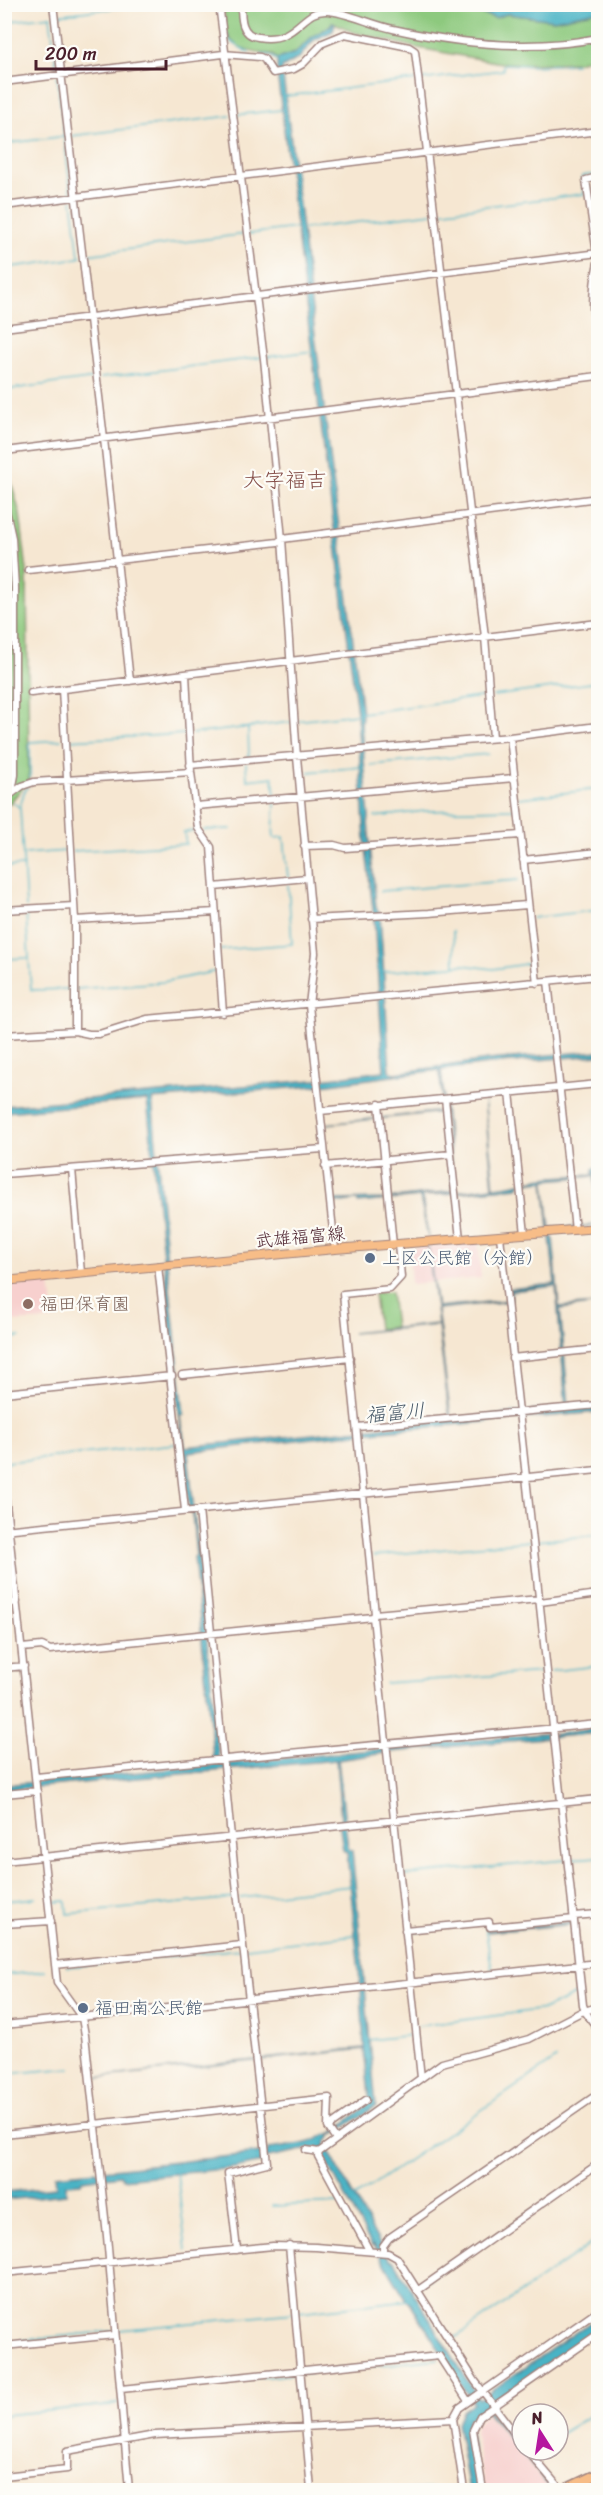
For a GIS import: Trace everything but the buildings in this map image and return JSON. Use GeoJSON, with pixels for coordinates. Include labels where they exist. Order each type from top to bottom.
{"type":"FeatureCollection","features":[{"type":"Feature","properties":{"kind":"highway"},"geometry":{"type":"LineString","coordinates":[[562,2490],[598,2474]]}},
{"type":"Feature","properties":{"kind":"main road","name":"武雄福富線"},"geometry":{"type":"LineString","coordinates":[[4,1281],[335,1249],[575,1228],[598,1228]]}},
{"type":"Feature","properties":{"kind":"street"},"geometry":{"type":"LineString","coordinates":[[53,4],[59,76],[69,136],[73,197],[83,256],[130,681]]}},
{"type":"Feature","properties":{"kind":"street"},"geometry":{"type":"LineString","coordinates":[[241,4],[242,25],[245,31],[256,37],[284,36],[293,32],[312,14],[329,11],[392,29],[462,41],[534,46],[598,38]]}},
{"type":"Feature","properties":{"kind":"street"},"geometry":{"type":"LineString","coordinates":[[219,6],[256,297],[282,539],[306,878],[315,953],[309,1005],[335,1249]]}},
{"type":"Feature","properties":{"kind":"street"},"geometry":{"type":"LineString","coordinates":[[4,82],[223,54],[260,57],[264,59],[273,73],[286,71],[303,64],[323,43],[345,33],[409,46],[415,51],[485,637],[493,738]]}},
{"type":"Feature","properties":{"kind":"street"},"geometry":{"type":"LineString","coordinates":[[4,206],[598,131]]}},
{"type":"Feature","properties":{"kind":"street"},"geometry":{"type":"LineString","coordinates":[[4,328],[598,254],[586,180],[598,177]]}},
{"type":"Feature","properties":{"kind":"street"},"geometry":{"type":"LineString","coordinates":[[598,262],[592,298],[598,345]]}},
{"type":"Feature","properties":{"kind":"street"},"geometry":{"type":"LineString","coordinates":[[5,451],[598,376]]}},
{"type":"Feature","properties":{"kind":"street"},"geometry":{"type":"LineString","coordinates":[[28,570],[278,542],[282,539],[598,498]]}},
{"type":"Feature","properties":{"kind":"street"},"geometry":{"type":"LineString","coordinates":[[4,501],[14,559],[15,775],[13,786],[4,798]]}},
{"type":"Feature","properties":{"kind":"street"},"geometry":{"type":"LineString","coordinates":[[31,693],[598,623]]}},
{"type":"Feature","properties":{"kind":"street"},"geometry":{"type":"LineString","coordinates":[[186,675],[190,769],[198,828],[211,848],[223,1013]]}},
{"type":"Feature","properties":{"kind":"street"},"geometry":{"type":"LineString","coordinates":[[62,689],[75,906],[75,1031]]}},
{"type":"Feature","properties":{"kind":"street"},"geometry":{"type":"LineString","coordinates":[[4,798],[29,783],[190,769],[247,760],[510,737],[598,726]]}},
{"type":"Feature","properties":{"kind":"street"},"geometry":{"type":"LineString","coordinates":[[510,737],[537,983]]}},
{"type":"Feature","properties":{"kind":"street"},"geometry":{"type":"LineString","coordinates":[[196,806],[514,778]]}},
{"type":"Feature","properties":{"kind":"street"},"geometry":{"type":"LineString","coordinates":[[304,846],[373,846],[520,835]]}},
{"type":"Feature","properties":{"kind":"street"},"geometry":{"type":"LineString","coordinates":[[523,860],[598,852]]}},
{"type":"Feature","properties":{"kind":"street"},"geometry":{"type":"LineString","coordinates":[[214,886],[306,878]]}},
{"type":"Feature","properties":{"kind":"street"},"geometry":{"type":"LineString","coordinates":[[311,919],[429,913],[527,904]]}},
{"type":"Feature","properties":{"kind":"street"},"geometry":{"type":"LineString","coordinates":[[4,910],[75,906]]}},
{"type":"Feature","properties":{"kind":"street"},"geometry":{"type":"LineString","coordinates":[[75,920],[216,912]]}},
{"type":"Feature","properties":{"kind":"street"},"geometry":{"type":"LineString","coordinates":[[4,1035],[75,1031],[99,1034],[147,1019],[598,976]]}},
{"type":"Feature","properties":{"kind":"street"},"geometry":{"type":"LineString","coordinates":[[548,981],[575,1228]]}},
{"type":"Feature","properties":{"kind":"street"},"geometry":{"type":"LineString","coordinates":[[320,1111],[598,1084]]}},
{"type":"Feature","properties":{"kind":"street"},"geometry":{"type":"LineString","coordinates":[[510,1092],[525,1234]]}},
{"type":"Feature","properties":{"kind":"street"},"geometry":{"type":"LineString","coordinates":[[443,1099],[460,1239]]}},
{"type":"Feature","properties":{"kind":"street"},"geometry":{"type":"LineString","coordinates":[[379,1104],[387,1199],[401,1277],[390,1289],[343,1294],[421,2078]]}},
{"type":"Feature","properties":{"kind":"street"},"geometry":{"type":"LineString","coordinates":[[4,1174],[324,1149]]}},
{"type":"Feature","properties":{"kind":"street"},"geometry":{"type":"LineString","coordinates":[[326,1166],[449,1154]]}},
{"type":"Feature","properties":{"kind":"street"},"geometry":{"type":"LineString","coordinates":[[72,1168],[81,1273]]}},
{"type":"Feature","properties":{"kind":"street"},"geometry":{"type":"LineString","coordinates":[[500,1236],[584,2010],[598,2029]]}},
{"type":"Feature","properties":{"kind":"street"},"geometry":{"type":"LineString","coordinates":[[163,1265],[172,1376],[192,1510],[223,1763],[267,2163],[228,2173],[237,2250]]}},
{"type":"Feature","properties":{"kind":"street"},"geometry":{"type":"LineString","coordinates":[[512,1358],[598,1349]]}},
{"type":"Feature","properties":{"kind":"street"},"geometry":{"type":"LineString","coordinates":[[182,1375],[350,1358]]}},
{"type":"Feature","properties":{"kind":"street"},"geometry":{"type":"LineString","coordinates":[[4,1393],[172,1376]]}},
{"type":"Feature","properties":{"kind":"street"},"geometry":{"type":"LineString","coordinates":[[357,1427],[519,1416],[598,1405]]}},
{"type":"Feature","properties":{"kind":"street"},"geometry":{"type":"LineString","coordinates":[[7,1530],[598,1470]]}},
{"type":"Feature","properties":{"kind":"street"},"geometry":{"type":"LineString","coordinates":[[4,1485],[55,1965],[59,1987],[82,2018],[110,2263],[129,2490]]}},
{"type":"Feature","properties":{"kind":"street"},"geometry":{"type":"LineString","coordinates":[[22,1648],[42,1646],[50,1650],[598,1594]]}},
{"type":"Feature","properties":{"kind":"street"},"geometry":{"type":"LineString","coordinates":[[4,1603],[17,1602]]}},
{"type":"Feature","properties":{"kind":"street"},"geometry":{"type":"LineString","coordinates":[[4,1668],[24,1666]]}},
{"type":"Feature","properties":{"kind":"street"},"geometry":{"type":"LineString","coordinates":[[4,1794],[36,1784],[212,1761],[223,1763],[554,1733],[598,1724]]}},
{"type":"Feature","properties":{"kind":"street"},"geometry":{"type":"LineString","coordinates":[[4,1861],[44,1855],[598,1799]]}},
{"type":"Feature","properties":{"kind":"street"},"geometry":{"type":"LineString","coordinates":[[405,1930],[489,1922],[490,1927],[598,1914]]}},
{"type":"Feature","properties":{"kind":"street"},"geometry":{"type":"LineString","coordinates":[[4,1924],[51,1920]]}},
{"type":"Feature","properties":{"kind":"street"},"geometry":{"type":"LineString","coordinates":[[55,1965],[242,1946]]}},
{"type":"Feature","properties":{"kind":"street"},"geometry":{"type":"LineString","coordinates":[[4,2025],[598,1963]]}},
{"type":"Feature","properties":{"kind":"street"},"geometry":{"type":"LineString","coordinates":[[332,2133],[442,2063],[529,2039],[584,2010],[598,2007]]}},
{"type":"Feature","properties":{"kind":"street"},"geometry":{"type":"LineString","coordinates":[[380,2250],[389,2238],[598,2094]]}},
{"type":"Feature","properties":{"kind":"street"},"geometry":{"type":"LineString","coordinates":[[4,2134],[329,2098],[332,2133],[328,2145],[320,2151],[318,2156],[380,2250]]}},
{"type":"Feature","properties":{"kind":"street"},"geometry":{"type":"LineString","coordinates":[[332,2133],[366,2100]]}},
{"type":"Feature","properties":{"kind":"street"},"geometry":{"type":"LineString","coordinates":[[306,2150],[320,2151]]}},
{"type":"Feature","properties":{"kind":"street"},"geometry":{"type":"LineString","coordinates":[[417,2291],[598,2164]]}},
{"type":"Feature","properties":{"kind":"street"},"geometry":{"type":"LineString","coordinates":[[289,2245],[310,2490]]}},
{"type":"Feature","properties":{"kind":"street"},"geometry":{"type":"LineString","coordinates":[[4,2273],[289,2245],[380,2250],[396,2258],[490,2408],[510,2430]]}},
{"type":"Feature","properties":{"kind":"street"},"geometry":{"type":"LineString","coordinates":[[464,2490],[453,2420],[459,2408],[598,2311]]}},
{"type":"Feature","properties":{"kind":"street"},"geometry":{"type":"LineString","coordinates":[[4,2346],[115,2332]]}},
{"type":"Feature","properties":{"kind":"street"},"geometry":{"type":"LineString","coordinates":[[483,2490],[473,2430],[480,2416],[598,2334]]}},
{"type":"Feature","properties":{"kind":"street"},"geometry":{"type":"LineString","coordinates":[[121,2389],[439,2356],[469,2400]]}},
{"type":"Feature","properties":{"kind":"street"},"geometry":{"type":"LineString","coordinates":[[4,2476],[67,2469],[67,2451],[155,2435],[453,2420]]}},
{"type":"Feature","properties":{"kind":"street"},"geometry":{"type":"LineString","coordinates":[[538,2462],[562,2490]]}},
{"type":"Feature","properties":{"kind":"shaded area"},"geometry":{"type":"Polygon","coordinates":[[[478,1242],[481,1278],[411,1284],[409,1248],[478,1242]]]}},
{"type":"Feature","properties":{"kind":"shaded area","name":"福田保育園"},"geometry":{"type":"Polygon","coordinates":[[[50,1281],[54,1320],[5,1322],[5,1287],[50,1281]]]}},
{"type":"Feature","properties":{"kind":"shaded area"},"geometry":{"type":"Polygon","coordinates":[[[486,2413],[510,2442],[510,2462],[527,2462],[550,2490],[485,2490],[475,2434],[476,2425],[486,2413]]]}},
{"type":"Feature","properties":{"kind":"green space"},"geometry":{"type":"Polygon","coordinates":[[[339,4],[342,7],[343,4],[452,4],[495,18],[507,14],[554,20],[598,11],[598,56],[578,62],[501,63],[418,48],[353,32],[333,22],[331,26],[313,36],[295,53],[277,59],[272,54],[252,52],[240,47],[230,39],[225,26],[224,5],[339,4]]]}},
{"type":"Feature","properties":{"kind":"green space"},"geometry":{"type":"Polygon","coordinates":[[[4,456],[20,514],[27,571],[29,780],[10,803],[5,805],[4,456]]]}},
{"type":"Feature","properties":{"kind":"green space"},"geometry":{"type":"Polygon","coordinates":[[[391,1292],[395,1327],[378,1329],[374,1293],[391,1292]]]}},
{"type":"Feature","properties":{"kind":"water"},"geometry":{"type":"Polygon","coordinates":[[[598,4],[598,11],[554,20],[507,14],[495,18],[452,5],[598,4]]]}},
{"type":"Feature","properties":{"kind":"water"},"geometry":{"type":"Polygon","coordinates":[[[332,22],[335,23],[333,31],[314,40],[299,58],[282,68],[362,714],[368,823],[376,906],[380,916],[390,1072],[488,1060],[598,1051],[598,1055],[441,1070],[454,1192],[493,1187],[484,1099],[494,1187],[544,1178],[593,1175],[593,1169],[598,1168],[595,1172],[598,1208],[594,1176],[545,1180],[545,1183],[550,1228],[598,1225],[549,1230],[544,1181],[521,1183],[518,1187],[422,1196],[428,1237],[420,1197],[335,1203],[335,1200],[385,1199],[453,1191],[444,1112],[326,1124],[444,1111],[439,1070],[314,1086],[152,1099],[184,1415],[181,1416],[185,1447],[450,1420],[438,1325],[352,1333],[438,1324],[428,1247],[437,1307],[509,1300],[509,1289],[555,1284],[550,1237],[553,1237],[559,1307],[598,1304],[560,1309],[569,1406],[598,1408],[598,1412],[359,1433],[188,1452],[219,1762],[226,1764],[549,1733],[551,1735],[598,1728],[598,1733],[391,1752],[338,1760],[348,1848],[352,1851],[376,2106],[331,2136],[325,2144],[379,2242],[390,2259],[394,2261],[479,2399],[598,2317],[598,2328],[488,2405],[489,2411],[510,2436],[510,2439],[484,2408],[468,2420],[478,2490],[469,2490],[457,2423],[462,2411],[474,2402],[468,2396],[410,2302],[406,2300],[374,2245],[372,2246],[319,2147],[263,2158],[263,2162],[234,2168],[123,2179],[120,2175],[82,2180],[81,2183],[66,2184],[66,2194],[5,2200],[5,2192],[56,2187],[55,2175],[96,2171],[98,2173],[103,2170],[268,2152],[268,2149],[307,2143],[326,2134],[330,2135],[370,2103],[364,2049],[93,2078],[364,2048],[361,1991],[347,1853],[343,1850],[339,1820],[341,1820],[336,1760],[5,1790],[5,1785],[214,1765],[194,1557],[196,1556],[192,1513],[189,1508],[147,1100],[5,1112],[5,1106],[314,1080],[384,1071],[357,713],[277,73],[277,59],[295,53],[313,36],[331,26],[332,22]],[[556,1286],[511,1291],[511,1301],[437,1309],[451,1420],[566,1407],[556,1286]]]}},
{"type":"Feature","properties":{"kind":"water"},"geometry":{"type":"Polygon","coordinates":[[[572,1922],[573,1924],[488,1932],[487,1930],[572,1922]]]}},
{"type":"Feature","properties":{"kind":"water"},"geometry":{"type":"Polygon","coordinates":[[[529,2462],[532,2462],[554,2489],[552,2490],[529,2462]]]}},
{"type":"Feature","properties":{"kind":"waterway"},"geometry":{"type":"LineString","coordinates":[[56,15],[147,4]]}},
{"type":"Feature","properties":{"kind":"waterway"},"geometry":{"type":"LineString","coordinates":[[210,4],[218,6]]}},
{"type":"Feature","properties":{"kind":"waterway"},"geometry":{"type":"LineString","coordinates":[[50,16],[57,72]]}},
{"type":"Feature","properties":{"kind":"waterway"},"geometry":{"type":"LineString","coordinates":[[4,22],[51,16]]}},
{"type":"Feature","properties":{"kind":"waterway"},"geometry":{"type":"LineString","coordinates":[[226,33],[230,41],[249,53]]}},
{"type":"Feature","properties":{"kind":"waterway"},"geometry":{"type":"LineString","coordinates":[[262,55],[269,55],[277,60]]}},
{"type":"Feature","properties":{"kind":"waterway"},"geometry":{"type":"LineString","coordinates":[[420,80],[503,70],[503,65],[506,64],[533,66],[576,64]]}},
{"type":"Feature","properties":{"kind":"waterway"},"geometry":{"type":"LineString","coordinates":[[57,76],[71,194]]}},
{"type":"Feature","properties":{"kind":"waterway"},"geometry":{"type":"LineString","coordinates":[[286,96],[416,80]]}},
{"type":"Feature","properties":{"kind":"waterway"},"geometry":{"type":"LineString","coordinates":[[235,115],[281,110]]}},
{"type":"Feature","properties":{"kind":"waterway"},"geometry":{"type":"LineString","coordinates":[[71,136],[230,116]]}},
{"type":"Feature","properties":{"kind":"waterway"},"geometry":{"type":"LineString","coordinates":[[4,144],[66,136]]}},
{"type":"Feature","properties":{"kind":"waterway"},"geometry":{"type":"LineString","coordinates":[[437,212],[584,194],[582,176],[598,174]]}},
{"type":"Feature","properties":{"kind":"waterway"},"geometry":{"type":"LineString","coordinates":[[72,199],[79,256]]}},
{"type":"Feature","properties":{"kind":"waterway"},"geometry":{"type":"LineString","coordinates":[[303,229],[432,213]]}},
{"type":"Feature","properties":{"kind":"waterway"},"geometry":{"type":"LineString","coordinates":[[249,234],[295,228]]}},
{"type":"Feature","properties":{"kind":"waterway"},"geometry":{"type":"LineString","coordinates":[[86,255],[245,234]]}},
{"type":"Feature","properties":{"kind":"waterway"},"geometry":{"type":"LineString","coordinates":[[4,268],[81,256]]}},
{"type":"Feature","properties":{"kind":"waterway"},"geometry":{"type":"LineString","coordinates":[[267,357],[313,351]]}},
{"type":"Feature","properties":{"kind":"waterway"},"geometry":{"type":"LineString","coordinates":[[101,378],[263,357]]}},
{"type":"Feature","properties":{"kind":"waterway"},"geometry":{"type":"LineString","coordinates":[[4,390],[96,378]]}},
{"type":"Feature","properties":{"kind":"waterway"},"geometry":{"type":"LineString","coordinates":[[493,696],[598,682]]}},
{"type":"Feature","properties":{"kind":"waterway"},"geometry":{"type":"LineString","coordinates":[[362,713],[488,696]]}},
{"type":"Feature","properties":{"kind":"waterway"},"geometry":{"type":"LineString","coordinates":[[296,721],[357,714]]}},
{"type":"Feature","properties":{"kind":"waterway"},"geometry":{"type":"LineString","coordinates":[[192,734],[292,722]]}},
{"type":"Feature","properties":{"kind":"waterway"},"geometry":{"type":"LineString","coordinates":[[248,727],[249,756]]}},
{"type":"Feature","properties":{"kind":"waterway"},"geometry":{"type":"LineString","coordinates":[[66,740],[187,734]]}},
{"type":"Feature","properties":{"kind":"waterway"},"geometry":{"type":"LineString","coordinates":[[30,778],[30,742],[61,740]]}},
{"type":"Feature","properties":{"kind":"waterway"},"geometry":{"type":"LineString","coordinates":[[371,765],[488,754]]}},
{"type":"Feature","properties":{"kind":"waterway"},"geometry":{"type":"LineString","coordinates":[[246,763],[247,780],[273,777],[275,796]]}},
{"type":"Feature","properties":{"kind":"waterway"},"geometry":{"type":"LineString","coordinates":[[308,772],[361,767]]}},
{"type":"Feature","properties":{"kind":"waterway"},"geometry":{"type":"LineString","coordinates":[[20,807],[24,792],[28,787]]}},
{"type":"Feature","properties":{"kind":"waterway"},"geometry":{"type":"LineString","coordinates":[[519,798],[598,789]]}},
{"type":"Feature","properties":{"kind":"waterway"},"geometry":{"type":"LineString","coordinates":[[375,817],[425,811],[514,809],[514,799]]}},
{"type":"Feature","properties":{"kind":"waterway"},"geometry":{"type":"LineString","coordinates":[[275,801],[274,838],[284,837],[288,878]]}},
{"type":"Feature","properties":{"kind":"waterway"},"geometry":{"type":"LineString","coordinates":[[14,803],[20,808],[26,907]]}},
{"type":"Feature","properties":{"kind":"waterway"},"geometry":{"type":"LineString","coordinates":[[204,830],[231,829]]}},
{"type":"Feature","properties":{"kind":"waterway"},"geometry":{"type":"LineString","coordinates":[[73,851],[186,844],[184,832],[195,831]]}},
{"type":"Feature","properties":{"kind":"waterway"},"geometry":{"type":"LineString","coordinates":[[25,854],[68,851]]}},
{"type":"Feature","properties":{"kind":"waterway"},"geometry":{"type":"LineString","coordinates":[[4,867],[24,866]]}},
{"type":"Feature","properties":{"kind":"waterway"},"geometry":{"type":"LineString","coordinates":[[381,891],[518,880]]}},
{"type":"Feature","properties":{"kind":"waterway"},"geometry":{"type":"LineString","coordinates":[[220,950],[292,944],[288,883]]}},
{"type":"Feature","properties":{"kind":"waterway"},"geometry":{"type":"LineString","coordinates":[[532,918],[598,910]]}},
{"type":"Feature","properties":{"kind":"waterway"},"geometry":{"type":"LineString","coordinates":[[26,912],[31,990],[71,989]]}},
{"type":"Feature","properties":{"kind":"waterway"},"geometry":{"type":"LineString","coordinates":[[453,931],[455,966]]}},
{"type":"Feature","properties":{"kind":"waterway"},"geometry":{"type":"LineString","coordinates":[[4,959],[28,958]]}},
{"type":"Feature","properties":{"kind":"waterway"},"geometry":{"type":"LineString","coordinates":[[382,972],[463,965],[493,969],[532,963]]}},
{"type":"Feature","properties":{"kind":"waterway"},"geometry":{"type":"LineString","coordinates":[[76,989],[163,982],[217,971]]}},
{"type":"Feature","properties":{"kind":"waterway"},"geometry":{"type":"LineString","coordinates":[[4,1339],[20,1337]]}},
{"type":"Feature","properties":{"kind":"waterway"},"geometry":{"type":"LineString","coordinates":[[7,1462],[175,1444]]}},
{"type":"Feature","properties":{"kind":"waterway"},"geometry":{"type":"LineString","coordinates":[[536,1541],[598,1535]]}},
{"type":"Feature","properties":{"kind":"waterway"},"geometry":{"type":"LineString","coordinates":[[374,1556],[530,1541]]}},
{"type":"Feature","properties":{"kind":"waterway"},"geometry":{"type":"LineString","coordinates":[[551,1671],[598,1666]]}},
{"type":"Feature","properties":{"kind":"waterway"},"geometry":{"type":"LineString","coordinates":[[385,1683],[544,1672]]}},
{"type":"Feature","properties":{"kind":"waterway"},"geometry":{"type":"LineString","coordinates":[[570,1859],[598,1857]]}},
{"type":"Feature","properties":{"kind":"waterway"},"geometry":{"type":"LineString","coordinates":[[405,1875],[565,1860]]}},
{"type":"Feature","properties":{"kind":"waterway"},"geometry":{"type":"LineString","coordinates":[[240,1898],[351,1886]]}},
{"type":"Feature","properties":{"kind":"waterway"},"geometry":{"type":"LineString","coordinates":[[4,1901],[36,1898]]}},
{"type":"Feature","properties":{"kind":"waterway"},"geometry":{"type":"LineString","coordinates":[[53,1902],[66,1901],[67,1914],[235,1898]]}},
{"type":"Feature","properties":{"kind":"waterway"},"geometry":{"type":"LineString","coordinates":[[485,1925],[492,1971]]}},
{"type":"Feature","properties":{"kind":"waterway"},"geometry":{"type":"LineString","coordinates":[[409,1933],[424,1931]]}},
{"type":"Feature","properties":{"kind":"waterway"},"geometry":{"type":"LineString","coordinates":[[246,1948],[354,1935]]}},
{"type":"Feature","properties":{"kind":"waterway"},"geometry":{"type":"LineString","coordinates":[[67,1967],[240,1949]]}},
{"type":"Feature","properties":{"kind":"waterway"},"geometry":{"type":"LineString","coordinates":[[4,1975],[45,1971]]}},
{"type":"Feature","properties":{"kind":"waterway"},"geometry":{"type":"LineString","coordinates":[[418,2026],[545,2009],[577,1994]]}},
{"type":"Feature","properties":{"kind":"waterway"},"geometry":{"type":"LineString","coordinates":[[369,2040],[413,2035]]}},
{"type":"Feature","properties":{"kind":"waterway"},"geometry":{"type":"LineString","coordinates":[[355,2197],[556,2059]]}},
{"type":"Feature","properties":{"kind":"waterway"},"geometry":{"type":"LineString","coordinates":[[4,2074],[71,2068]]}},
{"type":"Feature","properties":{"kind":"waterway"},"geometry":{"type":"LineString","coordinates":[[177,2173],[186,2250]]}},
{"type":"Feature","properties":{"kind":"waterway"},"geometry":{"type":"LineString","coordinates":[[272,2206],[340,2203]]}},
{"type":"Feature","properties":{"kind":"waterway"},"geometry":{"type":"LineString","coordinates":[[452,2340],[598,2239]]}},
{"type":"Feature","properties":{"kind":"waterway"},"geometry":{"type":"LineString","coordinates":[[419,2286],[450,2264]]}},
{"type":"Feature","properties":{"kind":"waterway"},"geometry":{"type":"LineString","coordinates":[[298,2312],[409,2300]]}},
{"type":"Feature","properties":{"kind":"waterway"},"geometry":{"type":"LineString","coordinates":[[119,2330],[293,2313]]}},
{"type":"Feature","properties":{"kind":"waterway"},"geometry":{"type":"LineString","coordinates":[[4,2342],[114,2331]]}},
{"type":"Feature","properties":{"kind":"waterway"},"geometry":{"type":"LineString","coordinates":[[304,2373],[438,2359]]}},
{"type":"Feature","properties":{"kind":"waterway"},"geometry":{"type":"LineString","coordinates":[[224,2381],[297,2374]]}},
{"type":"Feature","properties":{"kind":"waterway"},"geometry":{"type":"LineString","coordinates":[[4,2415],[118,2404]]}},
{"type":"Feature","properties":{"kind":"waterway"},"geometry":{"type":"LineString","coordinates":[[570,2428],[598,2411]]}},
{"type":"Feature","properties":{"kind":"waterway"},"geometry":{"type":"LineString","coordinates":[[411,2490],[461,2488]]}},
{"type":"Feature","properties":{"kind":"place","name":"上区公民館（分館）"},"geometry":{"type":"Point","coordinates":[370,1258]}},
{"type":"Feature","properties":{"kind":"place","name":"福田保育園"},"geometry":{"type":"Point","coordinates":[28,1304]}},
{"type":"Feature","properties":{"kind":"place","name":"福田南公民館"},"geometry":{"type":"Point","coordinates":[83,2008]}},
{"type":"Feature","properties":{"kind":"district","name":"大字福吉"},"geometry":{"type":"Point","coordinates":[285,480]}},
{"type":"Feature","properties":{"kind":"water label","name":"福富川"},"geometry":{"type":"Point","coordinates":[395,1413]}}]}
